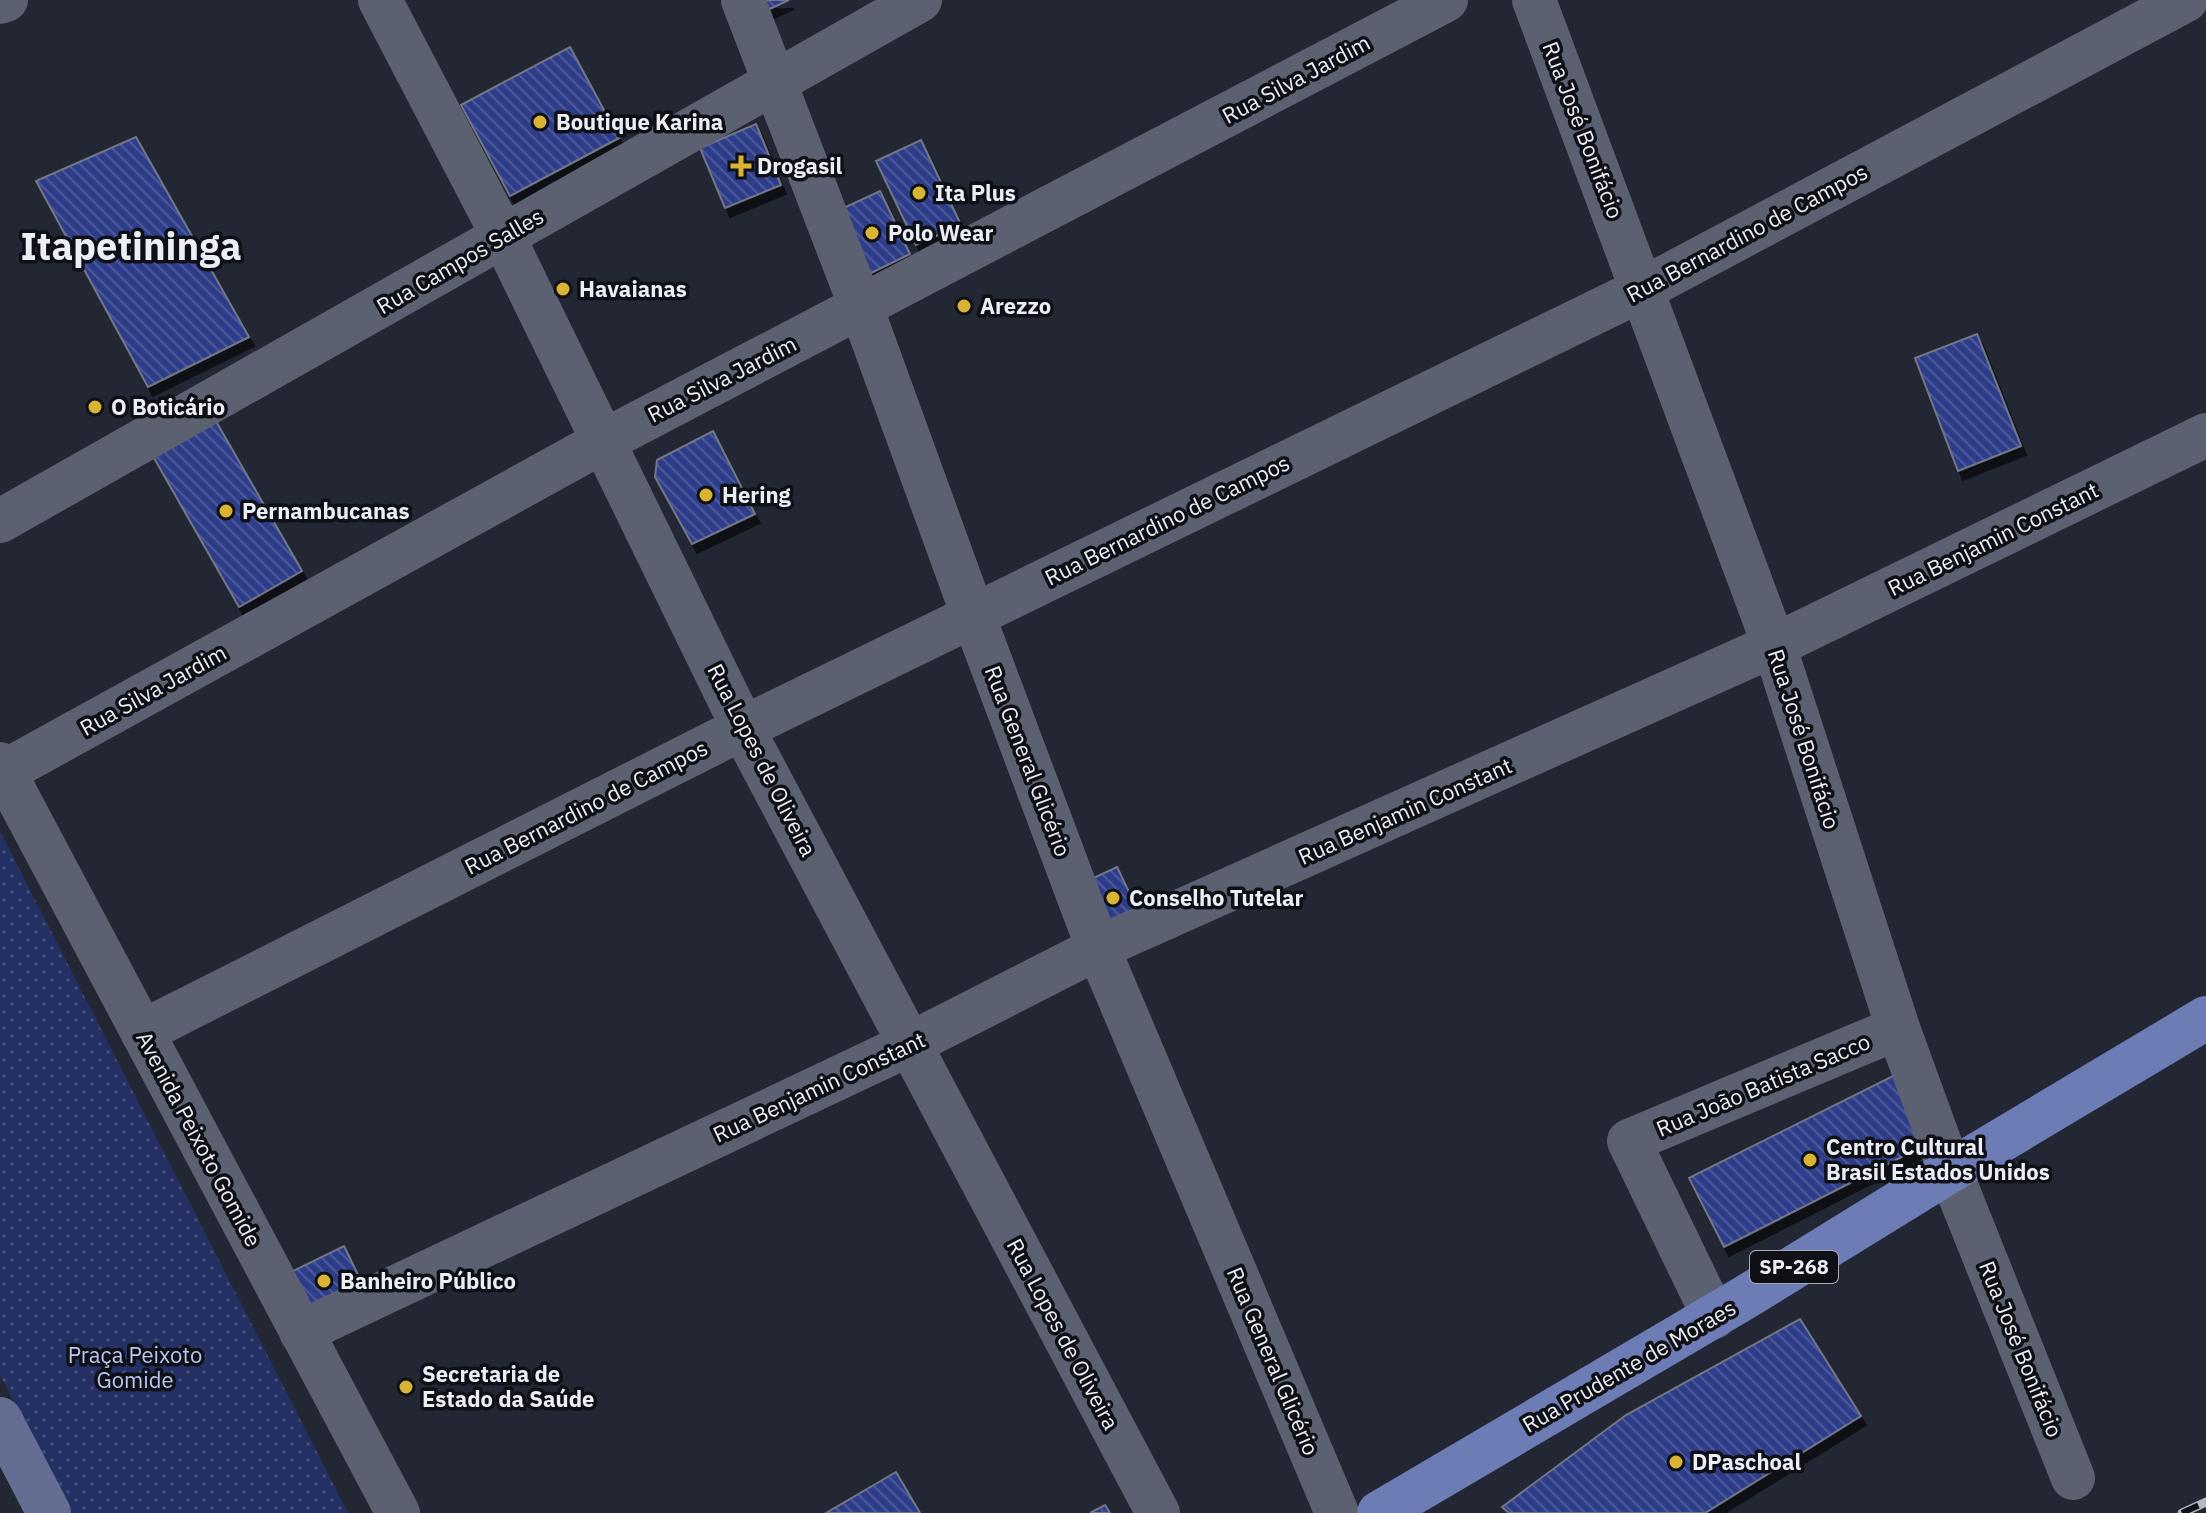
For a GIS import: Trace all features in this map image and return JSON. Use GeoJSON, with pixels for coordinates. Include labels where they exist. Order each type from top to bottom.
{"type":"FeatureCollection","features":[{"type":"Feature","properties":{"kind":"main road","name":"Rua Prudente de Moraes"},"geometry":{"type":"LineString","coordinates":[[1379,1513],[1714,1317],[2206,1018]]}},
{"type":"Feature","properties":{"kind":"main road"},"geometry":{"type":"LineString","coordinates":[[0,1419],[49,1513]]}},
{"type":"Feature","properties":{"kind":"street","name":"Rua Lopes de Oliveira"},"geometry":{"type":"LineString","coordinates":[[380,0],[503,236],[743,728],[1158,1513]]}},
{"type":"Feature","properties":{"kind":"street","name":"Rua General Glicério"},"geometry":{"type":"LineString","coordinates":[[743,0],[861,307],[1098,948],[1337,1513]]}},
{"type":"Feature","properties":{"kind":"street","name":"Rua Campos Salles"},"geometry":{"type":"LineString","coordinates":[[0,521],[920,0]]}},
{"type":"Feature","properties":{"kind":"street","name":"Rua Silva Jardim"},"geometry":{"type":"LineString","coordinates":[[2,768],[602,442],[1446,0]]}},
{"type":"Feature","properties":{"kind":"street","name":"Rua José Bonifácio"},"geometry":{"type":"LineString","coordinates":[[1534,0],[1774,645],[1898,1028],[1950,1171],[2073,1478]]}},
{"type":"Feature","properties":{"kind":"street","name":"Rua Bernardino de Campos"},"geometry":{"type":"LineString","coordinates":[[142,1032],[743,728],[1643,289],[2186,0]]}},
{"type":"Feature","properties":{"kind":"street","name":"Rua Benjamin Constant"},"geometry":{"type":"LineString","coordinates":[[301,1332],[910,1044],[1098,948],[1774,645],[2206,435]]}},
{"type":"Feature","properties":{"kind":"street","name":"Avenida Peixoto Gomide"},"geometry":{"type":"LineString","coordinates":[[2,768],[398,1513]]}},
{"type":"Feature","properties":{"kind":"street","name":"Rua João Batista Sacco"},"geometry":{"type":"LineString","coordinates":[[1714,1317],[1629,1141],[1898,1028]]}},
{"type":"Feature","properties":{"kind":"green space","name":"Praça Peixoto Gomide"},"geometry":{"type":"Polygon","coordinates":[[[0,831],[348,1513],[72,1513],[0,1375],[0,831]]]}},
{"type":"Feature","properties":{"kind":"building"},"geometry":{"type":"Polygon","coordinates":[[[756,0],[789,0],[761,13],[756,0]]]}},
{"type":"Feature","properties":{"kind":"building","name":"Boutique Karina"},"geometry":{"type":"Polygon","coordinates":[[[570,47],[619,138],[510,196],[461,105],[570,47]]]}},
{"type":"Feature","properties":{"kind":"building","name":"Drogasil"},"geometry":{"type":"Polygon","coordinates":[[[756,124],[781,185],[725,208],[700,148],[756,124]]]}},
{"type":"Feature","properties":{"kind":"building"},"geometry":{"type":"Polygon","coordinates":[[[136,137],[249,337],[148,387],[36,181],[136,137]]]}},
{"type":"Feature","properties":{"kind":"building","name":"Ita Plus"},"geometry":{"type":"Polygon","coordinates":[[[921,140],[961,225],[916,245],[876,161],[921,140]]]}},
{"type":"Feature","properties":{"kind":"building","name":"Polo Wear"},"geometry":{"type":"Polygon","coordinates":[[[880,191],[910,254],[865,276],[835,212],[880,191]]]}},
{"type":"Feature","properties":{"kind":"building"},"geometry":{"type":"Polygon","coordinates":[[[1977,334],[2021,446],[1958,471],[1915,358],[1977,334]]]}},
{"type":"Feature","properties":{"kind":"building","name":"Pernambucanas"},"geometry":{"type":"Polygon","coordinates":[[[213,416],[302,571],[239,607],[150,451],[213,416]]]}},
{"type":"Feature","properties":{"kind":"building","name":"Hering"},"geometry":{"type":"Polygon","coordinates":[[[713,431],[755,514],[692,544],[655,477],[657,460],[713,431]]]}},
{"type":"Feature","properties":{"kind":"building","name":"Conselho Tutelar"},"geometry":{"type":"Polygon","coordinates":[[[1117,867],[1140,915],[1110,929],[1087,881],[1117,867]]]}},
{"type":"Feature","properties":{"kind":"building","name":"Centro Cultural Brasil Estados Unidos"},"geometry":{"type":"Polygon","coordinates":[[[1897,1074],[1931,1142],[1724,1247],[1689,1178],[1897,1074]]]}},
{"type":"Feature","properties":{"kind":"building","name":"Banheiro Público"},"geometry":{"type":"Polygon","coordinates":[[[344,1246],[364,1287],[306,1316],[285,1275],[344,1246]]]}},
{"type":"Feature","properties":{"kind":"building","name":"DPaschoal"},"geometry":{"type":"Polygon","coordinates":[[[1800,1319],[1861,1416],[1705,1513],[1509,1513],[1502,1507],[1626,1415],[1800,1319]]]}},
{"type":"Feature","properties":{"kind":"building"},"geometry":{"type":"Polygon","coordinates":[[[896,1472],[920,1513],[826,1513],[896,1472]]]}},
{"type":"Feature","properties":{"kind":"building"},"geometry":{"type":"Polygon","coordinates":[[[1105,1505],[1110,1513],[1090,1513],[1105,1505]]]}},
{"type":"Feature","properties":{"kind":"railway"},"geometry":{"type":"LineString","coordinates":[[2182,1513],[2206,1502]]}},
{"type":"Feature","properties":{"kind":"place","name":"Boutique Karina"},"geometry":{"type":"Point","coordinates":[540,122]}},
{"type":"Feature","properties":{"kind":"place","name":"Drogasil"},"geometry":{"type":"Point","coordinates":[741,166]}},
{"type":"Feature","properties":{"kind":"place","name":"Ita Plus"},"geometry":{"type":"Point","coordinates":[919,193]}},
{"type":"Feature","properties":{"kind":"place","name":"Polo Wear"},"geometry":{"type":"Point","coordinates":[872,233]}},
{"type":"Feature","properties":{"kind":"place","name":"Havaianas"},"geometry":{"type":"Point","coordinates":[563,289]}},
{"type":"Feature","properties":{"kind":"place","name":"Arezzo"},"geometry":{"type":"Point","coordinates":[964,306]}},
{"type":"Feature","properties":{"kind":"place","name":"O Boticário"},"geometry":{"type":"Point","coordinates":[95,407]}},
{"type":"Feature","properties":{"kind":"place","name":"Hering"},"geometry":{"type":"Point","coordinates":[706,495]}},
{"type":"Feature","properties":{"kind":"place","name":"Pernambucanas"},"geometry":{"type":"Point","coordinates":[226,511]}},
{"type":"Feature","properties":{"kind":"place","name":"Conselho Tutelar"},"geometry":{"type":"Point","coordinates":[1113,898]}},
{"type":"Feature","properties":{"kind":"place","name":"Centro Cultural Brasil Estados Unidos"},"geometry":{"type":"Point","coordinates":[1810,1160]}},
{"type":"Feature","properties":{"kind":"place","name":"Banheiro Público"},"geometry":{"type":"Point","coordinates":[324,1281]}},
{"type":"Feature","properties":{"kind":"place","name":"Secretaria de Estado da Saúde"},"geometry":{"type":"Point","coordinates":[406,1387]}},
{"type":"Feature","properties":{"kind":"place","name":"DPaschoal"},"geometry":{"type":"Point","coordinates":[1676,1462]}},
{"type":"Feature","properties":{"kind":"district","name":"Itapetininga"},"geometry":{"type":"Point","coordinates":[131,247]}}]}
